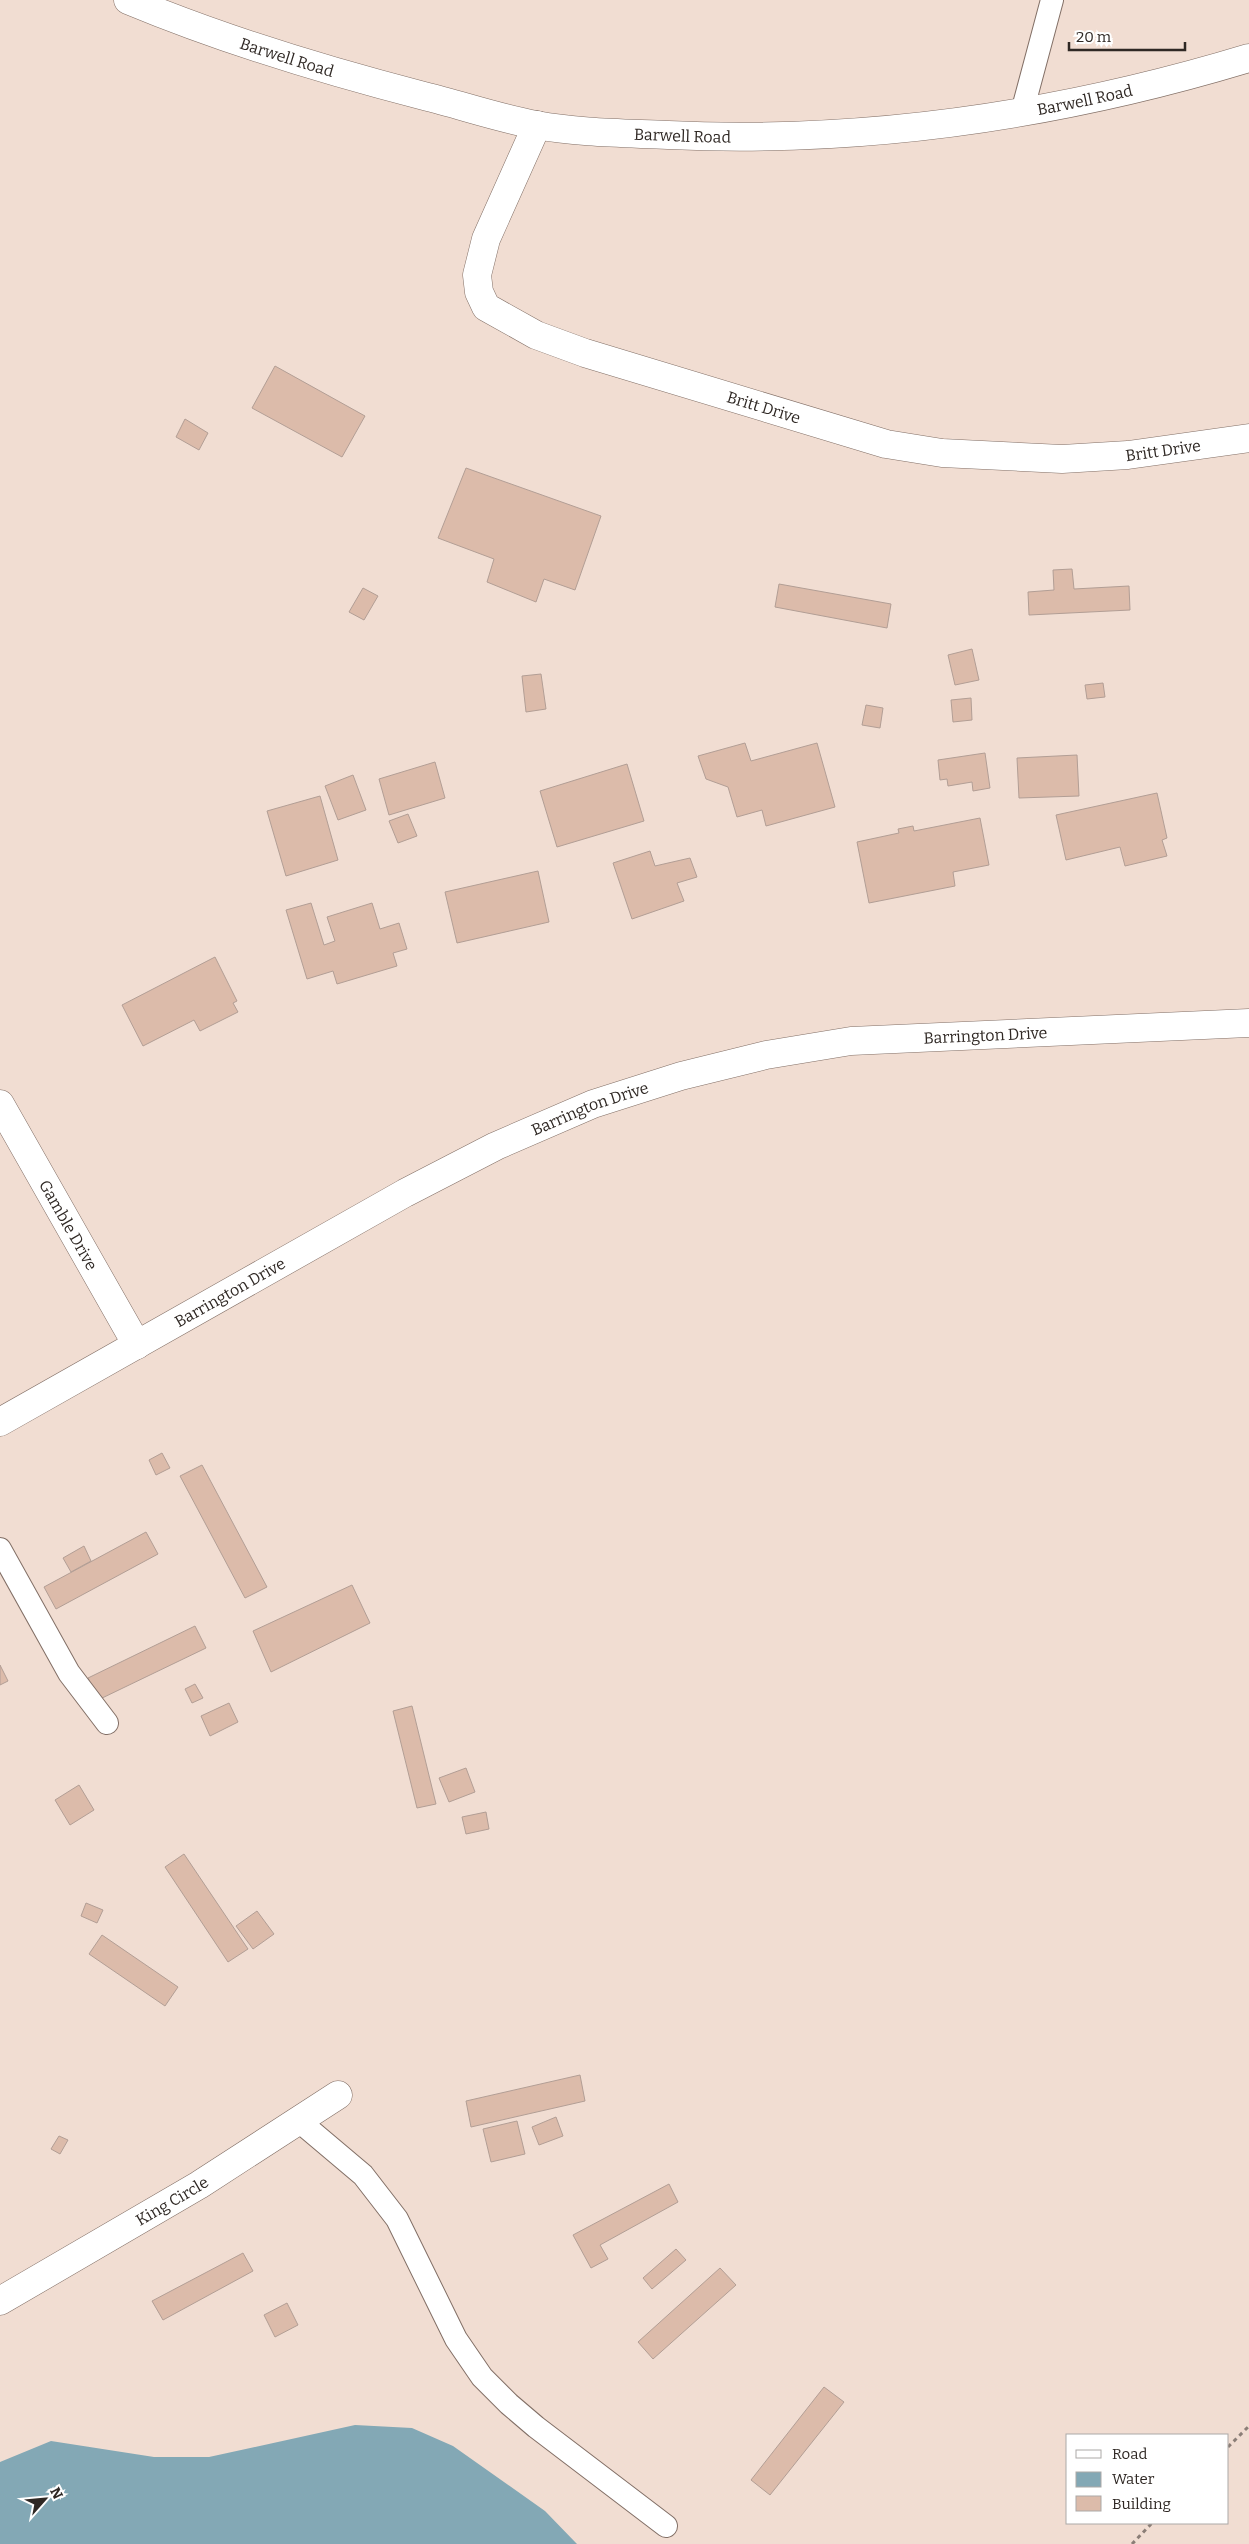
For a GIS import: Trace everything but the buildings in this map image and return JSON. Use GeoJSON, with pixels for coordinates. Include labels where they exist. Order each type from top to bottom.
{"type":"FeatureCollection","features":[{"type":"Feature","properties":{"kind":"street","name":"Barwell Road"},"geometry":{"type":"LineString","coordinates":[[128,0],[184,24],[339,74],[537,125],[621,133],[731,138],[820,136],[881,132],[1022,112],[1186,77],[1249,58]]}},
{"type":"Feature","properties":{"kind":"street","name":"Britt Drive"},"geometry":{"type":"LineString","coordinates":[[537,125],[486,240],[477,275],[479,292],[486,307],[536,335],[585,353],[886,444],[942,453],[1062,459],[1128,455],[1249,438]]}},
{"type":"Feature","properties":{"kind":"street","name":"Barrington Drive"},"geometry":{"type":"LineString","coordinates":[[0,1422],[405,1193],[496,1146],[593,1104],[681,1076],[766,1055],[851,1041],[1249,1023]]}},
{"type":"Feature","properties":{"kind":"street","name":"Gamble Drive"},"geometry":{"type":"LineString","coordinates":[[0,1104],[137,1345]]}},
{"type":"Feature","properties":{"kind":"street","name":"King Circle"},"geometry":{"type":"LineString","coordinates":[[0,2301],[199,2185],[338,2095]]}},
{"type":"Feature","properties":{"kind":"lane"},"geometry":{"type":"LineString","coordinates":[[1022,112],[1052,0]]}},
{"type":"Feature","properties":{"kind":"lane"},"geometry":{"type":"LineString","coordinates":[[0,1549],[70,1673],[107,1723]]}},
{"type":"Feature","properties":{"kind":"lane"},"geometry":{"type":"LineString","coordinates":[[298,2121],[363,2175],[397,2219],[456,2339],[482,2377],[536,2427],[666,2526]]}},
{"type":"Feature","properties":{"kind":"path"},"geometry":{"type":"LineString","coordinates":[[1229,2446],[1249,2426]]}},
{"type":"Feature","properties":{"kind":"path"},"geometry":{"type":"LineString","coordinates":[[1132,2544],[1151,2524]]}},
{"type":"Feature","properties":{"kind":"water"},"geometry":{"type":"Polygon","coordinates":[[[355,2425],[412,2428],[453,2446],[545,2511],[577,2544],[0,2544],[0,2462],[51,2441],[154,2457],[209,2457],[355,2425]]]}}]}
